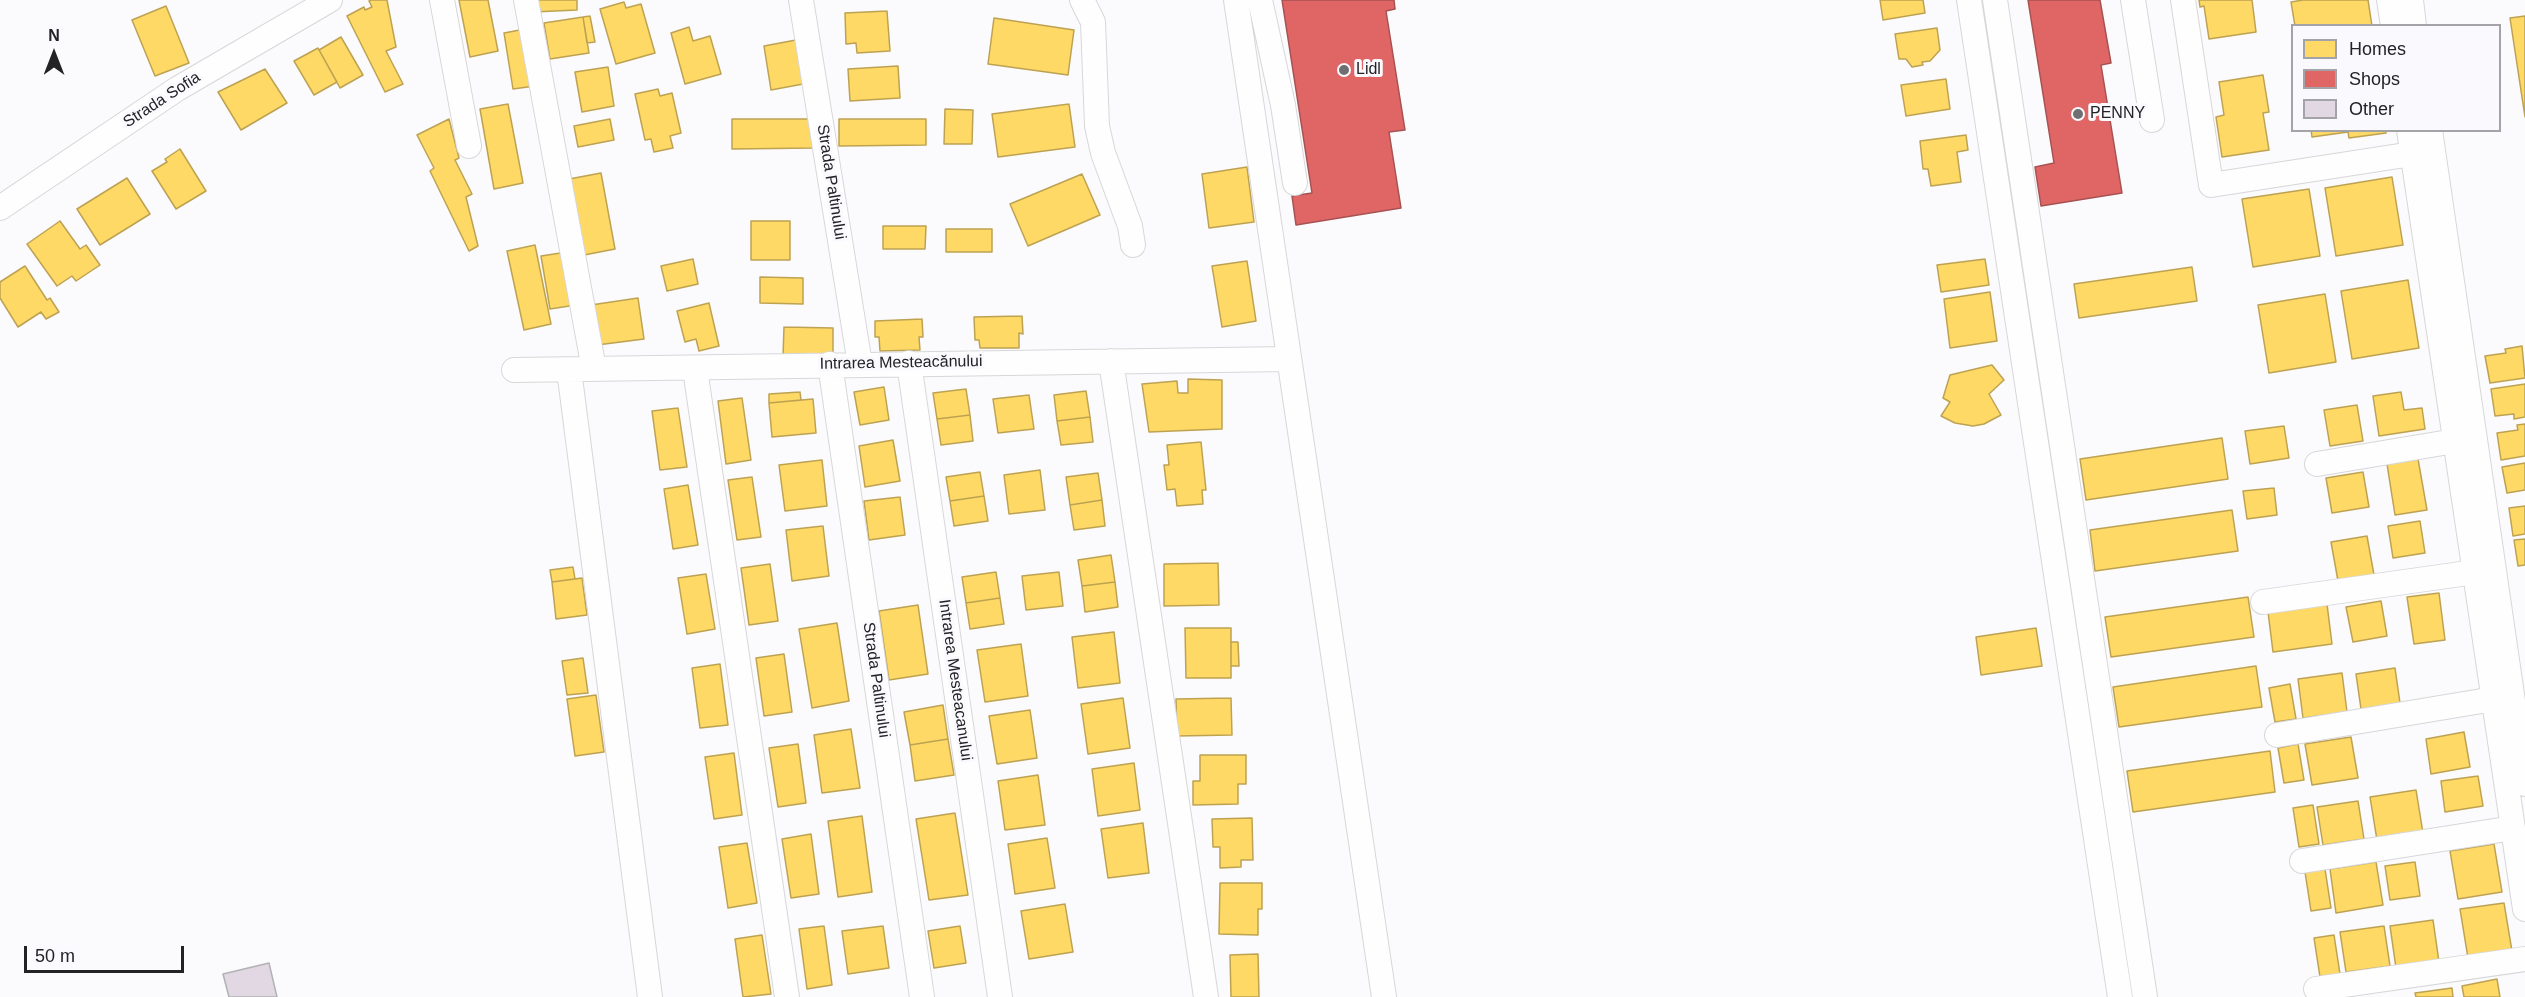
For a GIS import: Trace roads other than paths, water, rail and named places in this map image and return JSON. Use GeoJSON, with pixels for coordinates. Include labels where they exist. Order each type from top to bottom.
{"type":"FeatureCollection","features":[{"type":"Feature","properties":{"kind":"street","name":"Strada Sofia"},"geometry":{"type":"LineString","coordinates":[[0,208],[177,89],[330,0]]}},
{"type":"Feature","properties":{"kind":"street"},"geometry":{"type":"LineString","coordinates":[[442,0],[469,146]]}},
{"type":"Feature","properties":{"kind":"street"},"geometry":{"type":"LineString","coordinates":[[526,0],[594,369]]}},
{"type":"Feature","properties":{"kind":"street"},"geometry":{"type":"LineString","coordinates":[[1082,0],[1093,22],[1097,126],[1103,153],[1130,226],[1133,245]]}},
{"type":"Feature","properties":{"kind":"street"},"geometry":{"type":"LineString","coordinates":[[1236,0],[1384,997]]}},
{"type":"Feature","properties":{"kind":"street"},"geometry":{"type":"LineString","coordinates":[[1260,0],[1283,105],[1295,183]]}},
{"type":"Feature","properties":{"kind":"street"},"geometry":{"type":"LineString","coordinates":[[1969,0],[2120,997]]}},
{"type":"Feature","properties":{"kind":"street"},"geometry":{"type":"LineString","coordinates":[[1995,0],[2145,997]]}},
{"type":"Feature","properties":{"kind":"street"},"geometry":{"type":"LineString","coordinates":[[2133,0],[2152,120]]}},
{"type":"Feature","properties":{"kind":"street"},"geometry":{"type":"LineString","coordinates":[[2183,0],[2211,185],[2411,142],[2525,909]]}},
{"type":"Feature","properties":{"kind":"street"},"geometry":{"type":"LineString","coordinates":[[2389,0],[2393,24]]}},
{"type":"Feature","properties":{"kind":"street"},"geometry":{"type":"LineString","coordinates":[[2411,0],[2414,24]]}},
{"type":"Feature","properties":{"kind":"street","name":"Strada Paltinului"},"geometry":{"type":"LineString","coordinates":[[794,2],[860,363]]}},
{"type":"Feature","properties":{"kind":"street"},"geometry":{"type":"LineString","coordinates":[[2430,132],[2525,784]]}},
{"type":"Feature","properties":{"kind":"street","name":"Intrarea Mesteacănului"},"geometry":{"type":"LineString","coordinates":[[514,370],[695,369],[860,363],[1289,359]]}},
{"type":"Feature","properties":{"kind":"street"},"geometry":{"type":"LineString","coordinates":[[1111,361],[1206,997]]}},
{"type":"Feature","properties":{"kind":"street","name":"Intrarea Mesteacanului"},"geometry":{"type":"LineString","coordinates":[[909,363],[1000,997]]}},
{"type":"Feature","properties":{"kind":"street","name":"Strada Paltinului"},"geometry":{"type":"LineString","coordinates":[[830,364],[922,997]]}},
{"type":"Feature","properties":{"kind":"street"},"geometry":{"type":"LineString","coordinates":[[695,369],[787,997]]}},
{"type":"Feature","properties":{"kind":"street"},"geometry":{"type":"LineString","coordinates":[[569,370],[650,997]]}},
{"type":"Feature","properties":{"kind":"street"},"geometry":{"type":"LineString","coordinates":[[2317,464],[2455,441]]}},
{"type":"Feature","properties":{"kind":"street"},"geometry":{"type":"LineString","coordinates":[[2263,602],[2475,572]]}},
{"type":"Feature","properties":{"kind":"street"},"geometry":{"type":"LineString","coordinates":[[2277,735],[2494,699]]}},
{"type":"Feature","properties":{"kind":"street"},"geometry":{"type":"LineString","coordinates":[[2302,861],[2513,828]]}},
{"type":"Feature","properties":{"kind":"street"},"geometry":{"type":"LineString","coordinates":[[2316,989],[2525,959]]}},
{"type":"Feature","properties":{"kind":"place","name":"Lidl"},"geometry":{"type":"Point","coordinates":[1344,70]}},
{"type":"Feature","properties":{"kind":"place","name":"PENNY"},"geometry":{"type":"Point","coordinates":[2078,114]}}]}
